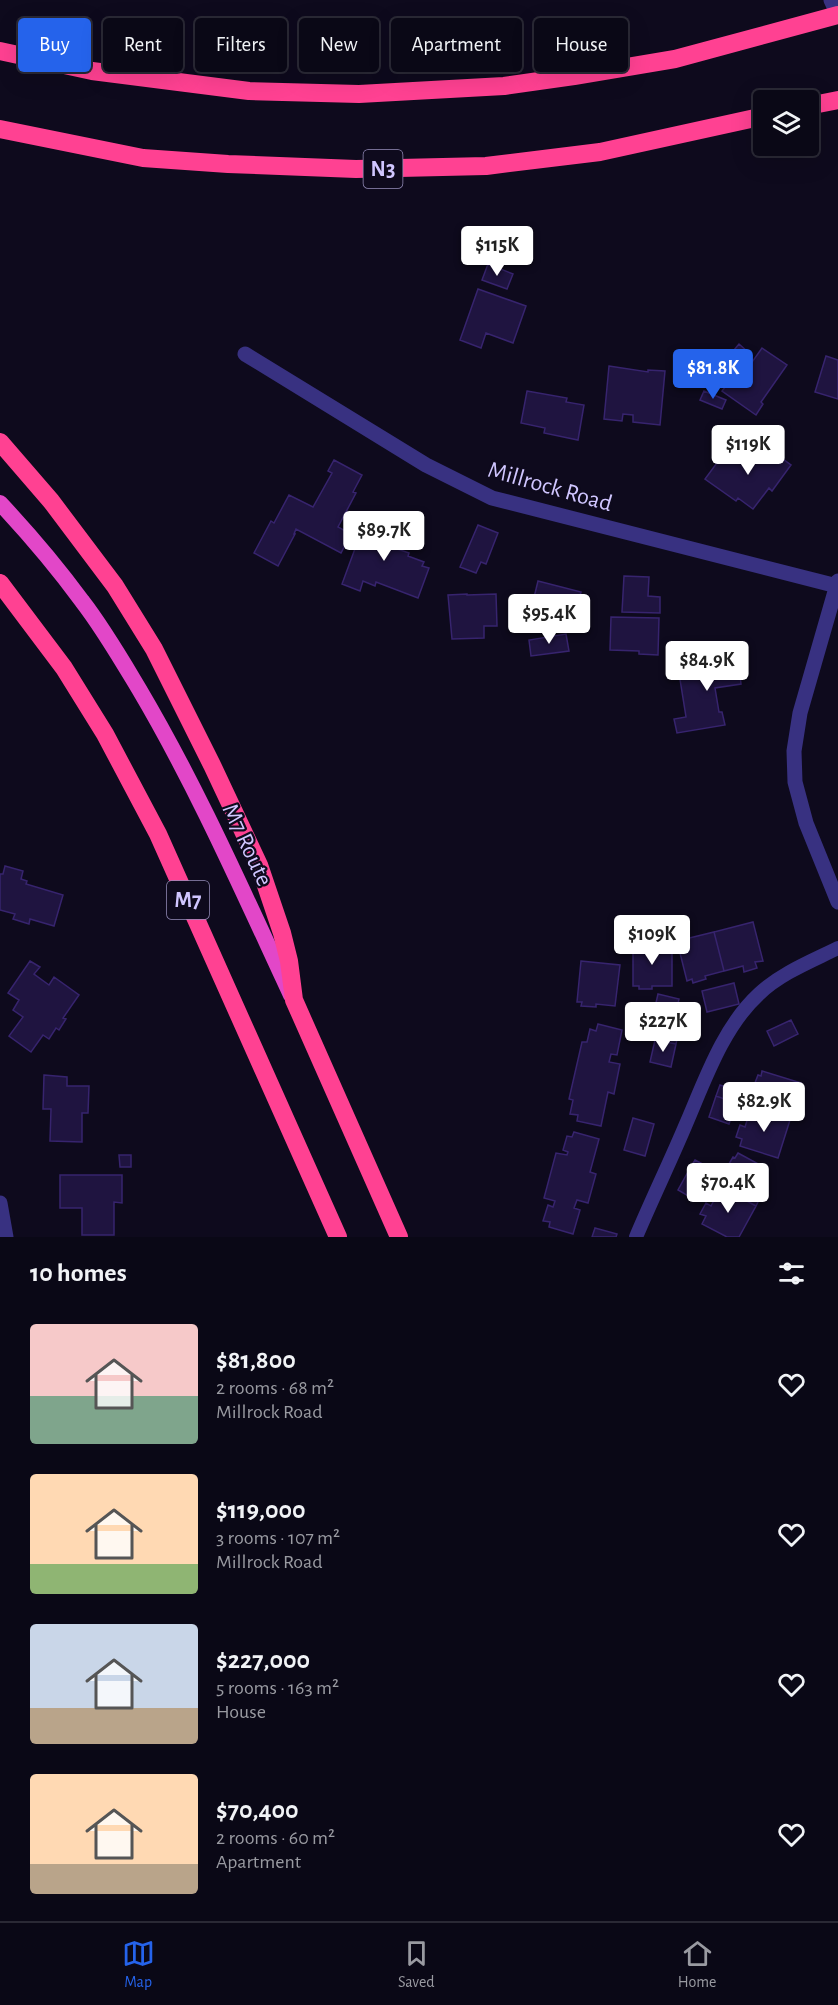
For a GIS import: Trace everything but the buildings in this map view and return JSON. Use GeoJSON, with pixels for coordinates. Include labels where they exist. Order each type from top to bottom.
{"type":"FeatureCollection","features":[{"type":"Feature","properties":{"kind":"highway"},"geometry":{"type":"LineString","coordinates":[[0,51],[92,71],[249,91],[359,94],[504,86],[574,76],[675,59],[838,15]]}},
{"type":"Feature","properties":{"kind":"highway"},"geometry":{"type":"LineString","coordinates":[[819,104],[838,100]]}},
{"type":"Feature","properties":{"kind":"highway","name":"N3"},"geometry":{"type":"LineString","coordinates":[[0,129],[142,158],[356,169],[486,166],[600,152],[753,118]]}},
{"type":"Feature","properties":{"kind":"highway"},"geometry":{"type":"LineString","coordinates":[[0,442],[58,510],[115,586],[154,649],[259,865],[282,933],[289,961],[294,1000]]}},
{"type":"Feature","properties":{"kind":"highway","name":"M7 Route"},"geometry":{"type":"LineString","coordinates":[[0,503],[31,537],[83,602],[126,667],[165,733],[198,795],[294,1000],[399,1237]]}},
{"type":"Feature","properties":{"kind":"highway","name":"M7"},"geometry":{"type":"LineString","coordinates":[[0,583],[64,668],[105,734],[158,834],[338,1237]]}},
{"type":"Feature","properties":{"kind":"street"},"geometry":{"type":"LineString","coordinates":[[831,0],[838,15]]}},
{"type":"Feature","properties":{"kind":"street","name":"Millrock Road"},"geometry":{"type":"LineString","coordinates":[[245,354],[426,465],[492,498],[837,583]]}},
{"type":"Feature","properties":{"kind":"street"},"geometry":{"type":"LineString","coordinates":[[837,583],[800,713],[794,751],[795,782],[806,823],[838,902]]}},
{"type":"Feature","properties":{"kind":"street"},"geometry":{"type":"LineString","coordinates":[[0,1203],[6,1237]]}},
{"type":"Feature","properties":{"kind":"lane"},"geometry":{"type":"LineString","coordinates":[[636,1237],[702,1088],[729,1033],[746,1008],[760,993],[778,980],[838,948]]}}]}
